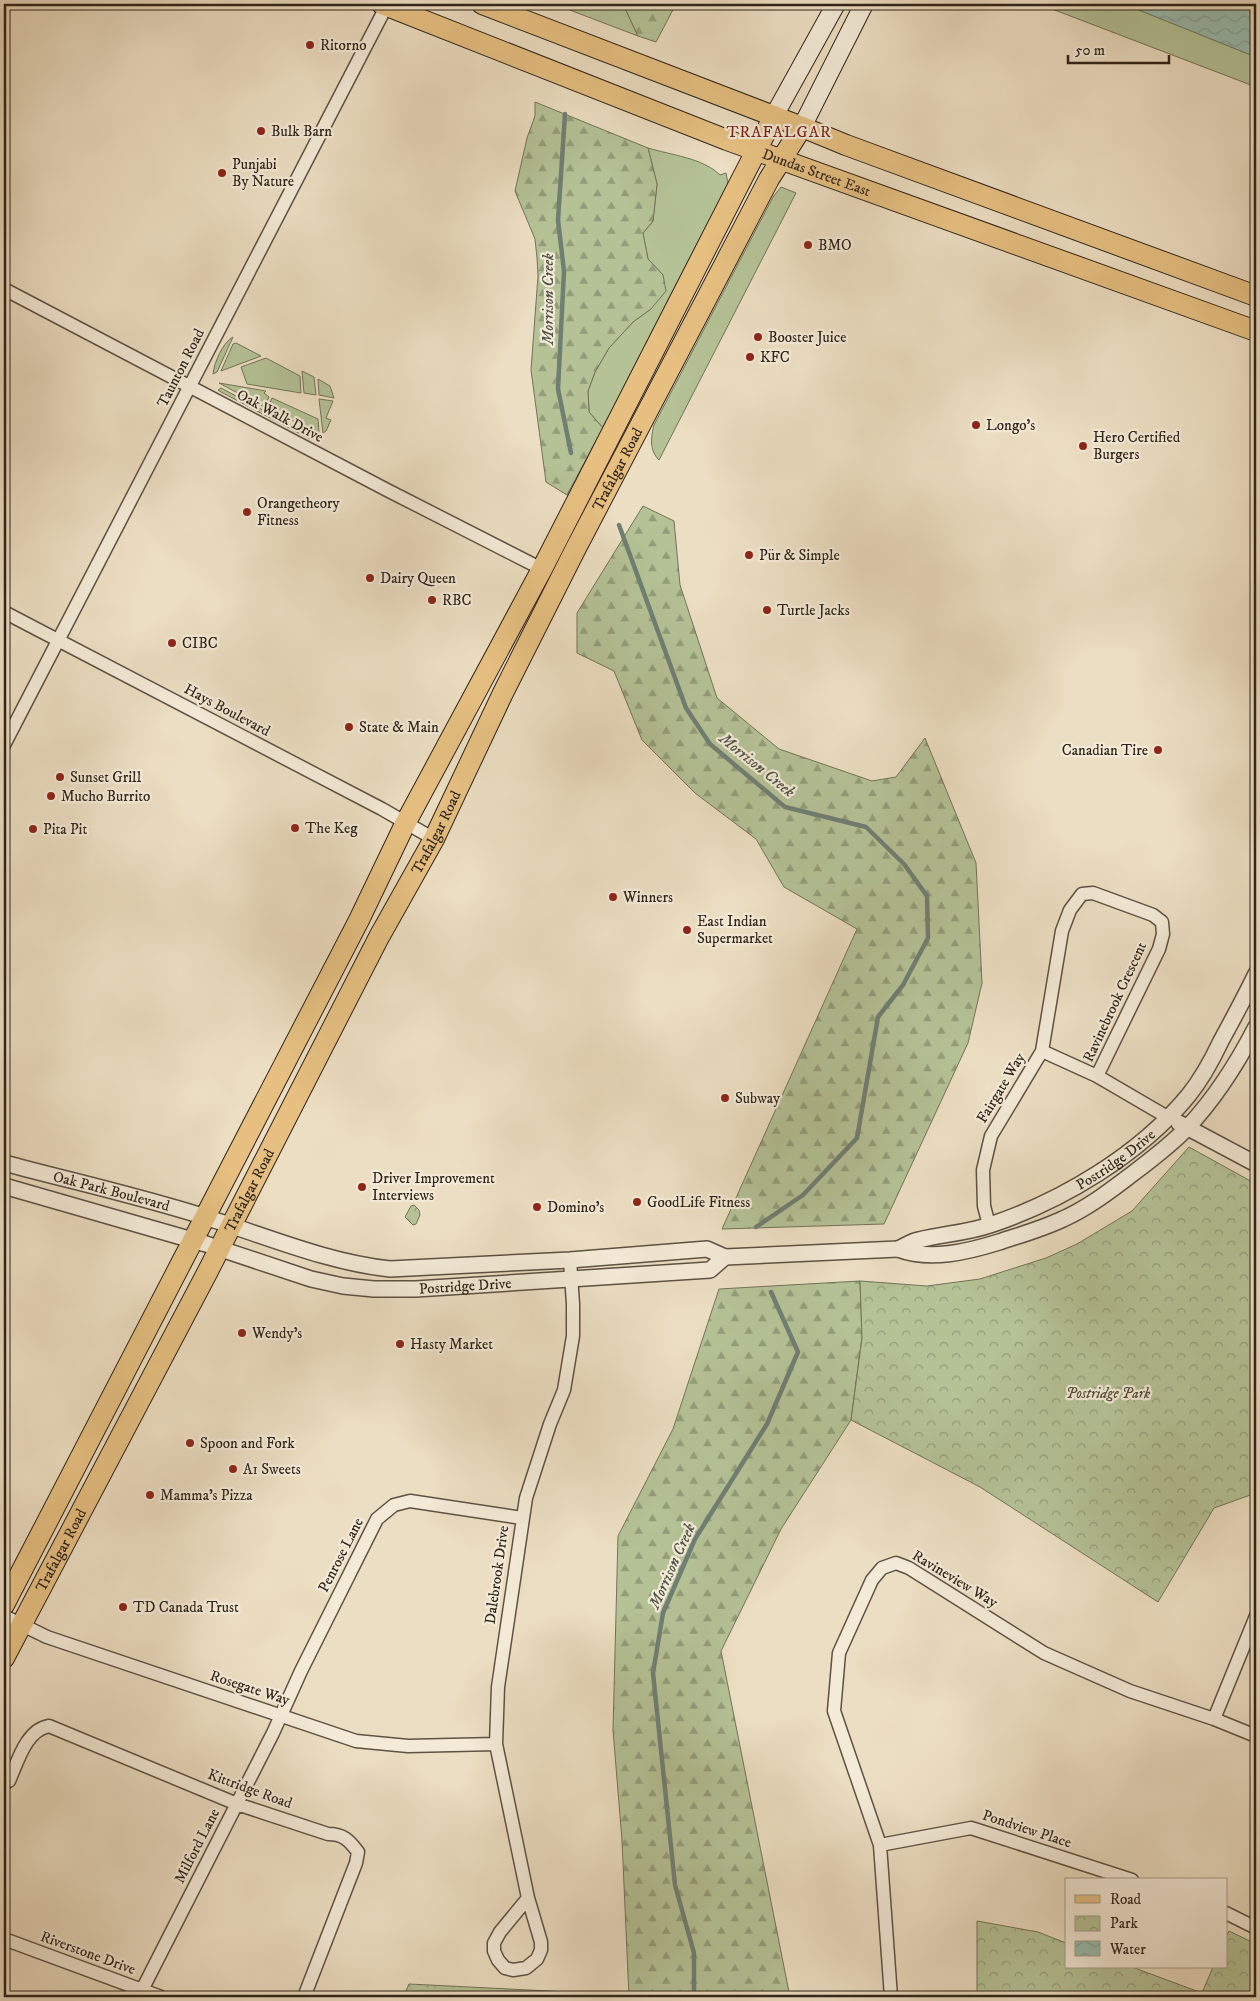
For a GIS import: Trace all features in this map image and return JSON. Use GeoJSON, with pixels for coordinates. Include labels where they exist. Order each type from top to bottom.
{"type":"FeatureCollection","features":[{"type":"Feature","properties":{"kind":"main road"},"geometry":{"type":"LineString","coordinates":[[482,4],[864,152],[1256,296]]}},
{"type":"Feature","properties":{"kind":"main road","name":"Trafalgar Road"},"geometry":{"type":"LineString","coordinates":[[4,1605],[218,1221],[406,822],[542,569],[774,116],[836,4]]}},
{"type":"Feature","properties":{"kind":"main road","name":"Trafalgar Road"},"geometry":{"type":"LineString","coordinates":[[4,1658],[13,1620],[206,1244],[434,839],[503,693],[575,550],[781,159],[802,127],[864,4]]}},
{"type":"Feature","properties":{"kind":"main road","name":"Dundas Street East"},"geometry":{"type":"LineString","coordinates":[[384,5],[757,151],[1256,330]]}},
{"type":"Feature","properties":{"kind":"street","name":"Taunton Road"},"geometry":{"type":"LineString","coordinates":[[4,745],[384,5]]}},
{"type":"Feature","properties":{"kind":"street","name":"Oak Walk Drive"},"geometry":{"type":"LineString","coordinates":[[4,289],[542,569]]}},
{"type":"Feature","properties":{"kind":"street","name":"Hays Boulevard"},"geometry":{"type":"LineString","coordinates":[[4,612],[406,822],[434,839]]}},
{"type":"Feature","properties":{"kind":"street","name":"Ravinebrook Crescent"},"geometry":{"type":"LineString","coordinates":[[1042,1051],[1062,931],[1070,910],[1082,894],[1092,893],[1153,914],[1162,922],[1163,934],[1159,949],[1097,1076]]}},
{"type":"Feature","properties":{"kind":"street","name":"Postridge Drive"},"geometry":{"type":"LineString","coordinates":[[218,1221],[299,1248],[367,1266],[411,1268],[570,1260],[707,1249],[725,1257],[898,1249],[918,1240],[989,1226],[1059,1196],[1097,1174],[1169,1118],[1189,1095],[1211,1060],[1256,974]]}},
{"type":"Feature","properties":{"kind":"street","name":"Postridge Drive"},"geometry":{"type":"LineString","coordinates":[[898,1249],[914,1255],[934,1255],[975,1250],[1026,1234],[1064,1219],[1106,1194],[1160,1153],[1187,1128],[1230,1073],[1256,1027]]}},
{"type":"Feature","properties":{"kind":"street","name":"Fairgate Way"},"geometry":{"type":"LineString","coordinates":[[989,1226],[984,1206],[983,1170],[991,1136],[1042,1051],[1097,1076],[1169,1118]]}},
{"type":"Feature","properties":{"kind":"street"},"geometry":{"type":"LineString","coordinates":[[1169,1118],[1256,1164]]}},
{"type":"Feature","properties":{"kind":"street","name":"Oak Park Boulevard"},"geometry":{"type":"LineString","coordinates":[[4,1163],[218,1221]]}},
{"type":"Feature","properties":{"kind":"street","name":"Oak Park Boulevard"},"geometry":{"type":"LineString","coordinates":[[4,1186],[206,1244]]}},
{"type":"Feature","properties":{"kind":"street","name":"Postridge Drive"},"geometry":{"type":"LineString","coordinates":[[206,1244],[311,1279],[343,1286],[374,1289],[416,1289],[710,1270],[725,1257]]}},
{"type":"Feature","properties":{"kind":"street","name":"Dalebrook Drive"},"geometry":{"type":"LineString","coordinates":[[528,1898],[500,1932],[494,1943],[494,1951],[498,1960],[505,1968],[512,1970],[526,1968],[537,1959],[541,1950],[541,1942],[528,1898],[496,1744],[498,1687],[522,1518],[529,1488],[550,1424],[564,1390],[573,1336],[570,1260]]}},
{"type":"Feature","properties":{"kind":"street","name":"Penrose Lane"},"geometry":{"type":"LineString","coordinates":[[282,1716],[301,1671],[377,1519],[394,1505],[410,1501],[522,1518]]}},
{"type":"Feature","properties":{"kind":"street","name":"Ravineview Way"},"geometry":{"type":"LineString","coordinates":[[891,1997],[880,1845],[834,1711],[839,1653],[872,1580],[882,1568],[896,1563],[909,1568],[1044,1653],[1130,1691],[1214,1719],[1256,1736]]}},
{"type":"Feature","properties":{"kind":"street"},"geometry":{"type":"LineString","coordinates":[[1214,1719],[1256,1616]]}},
{"type":"Feature","properties":{"kind":"street","name":"Rosegate Way"},"geometry":{"type":"LineString","coordinates":[[13,1620],[56,1640],[356,1742],[408,1746],[496,1744]]}},
{"type":"Feature","properties":{"kind":"street","name":"Milford Lane"},"geometry":{"type":"LineString","coordinates":[[142,1990],[282,1716]]}},
{"type":"Feature","properties":{"kind":"street","name":"Kittridge Road"},"geometry":{"type":"LineString","coordinates":[[8,1781],[32,1735],[40,1728],[50,1726],[237,1804],[328,1834],[338,1834],[350,1841],[358,1852],[356,1863],[304,1997]]}},
{"type":"Feature","properties":{"kind":"street","name":"Pondview Place"},"geometry":{"type":"LineString","coordinates":[[880,1845],[971,1828],[1126,1878]]}},
{"type":"Feature","properties":{"kind":"street"},"geometry":{"type":"LineString","coordinates":[[1228,1914],[1256,1928]]}},
{"type":"Feature","properties":{"kind":"street","name":"Riverstone Drive"},"geometry":{"type":"LineString","coordinates":[[4,1939],[161,1997]]}},
{"type":"Feature","properties":{"kind":"green space"},"geometry":{"type":"Polygon","coordinates":[[[554,4],[623,4],[638,36],[554,4]]]}},
{"type":"Feature","properties":{"kind":"green space"},"geometry":{"type":"Polygon","coordinates":[[[623,4],[676,4],[656,42],[638,36],[623,4]]]}},
{"type":"Feature","properties":{"kind":"green space"},"geometry":{"type":"Polygon","coordinates":[[[1039,4],[1124,4],[1256,57],[1256,87],[1039,4]]]}},
{"type":"Feature","properties":{"kind":"green space"},"geometry":{"type":"Polygon","coordinates":[[[535,102],[648,148],[657,184],[653,221],[643,233],[648,259],[663,275],[666,291],[651,309],[633,322],[609,348],[595,372],[588,391],[589,412],[603,428],[567,495],[546,482],[531,370],[538,276],[535,239],[515,191],[527,138],[535,116],[535,102]]]}},
{"type":"Feature","properties":{"kind":"green space"},"geometry":{"type":"Polygon","coordinates":[[[648,148],[696,161],[713,169],[720,175],[726,173],[728,183],[725,196],[603,428],[589,412],[588,391],[595,372],[609,348],[633,322],[651,309],[663,275],[648,259],[643,233],[653,221],[657,184],[648,148]]]}},
{"type":"Feature","properties":{"kind":"green space"},"geometry":{"type":"Polygon","coordinates":[[[781,187],[796,193],[659,460],[652,448],[654,425],[773,197],[781,187]]]}},
{"type":"Feature","properties":{"kind":"green space"},"geometry":{"type":"Polygon","coordinates":[[[233,337],[217,372],[213,374],[220,353],[226,343],[233,337]]]}},
{"type":"Feature","properties":{"kind":"green space"},"geometry":{"type":"Polygon","coordinates":[[[236,343],[261,356],[221,371],[233,344],[236,343]]]}},
{"type":"Feature","properties":{"kind":"green space"},"geometry":{"type":"Polygon","coordinates":[[[266,358],[300,376],[301,393],[247,384],[241,367],[266,358]]]}},
{"type":"Feature","properties":{"kind":"green space"},"geometry":{"type":"Polygon","coordinates":[[[302,371],[314,377],[316,395],[304,393],[302,371]]]}},
{"type":"Feature","properties":{"kind":"green space"},"geometry":{"type":"Polygon","coordinates":[[[318,379],[330,386],[334,398],[319,395],[318,379]]]}},
{"type":"Feature","properties":{"kind":"green space"},"geometry":{"type":"Polygon","coordinates":[[[219,383],[266,391],[264,393],[269,397],[264,407],[219,383]]]}},
{"type":"Feature","properties":{"kind":"green space"},"geometry":{"type":"Polygon","coordinates":[[[221,388],[312,436],[314,439],[310,439],[218,390],[221,388]]]}},
{"type":"Feature","properties":{"kind":"green space"},"geometry":{"type":"Polygon","coordinates":[[[272,398],[318,419],[319,433],[267,409],[272,398]]]}},
{"type":"Feature","properties":{"kind":"green space"},"geometry":{"type":"Polygon","coordinates":[[[319,399],[333,401],[326,418],[331,420],[326,431],[323,433],[319,399]]]}},
{"type":"Feature","properties":{"kind":"green space"},"geometry":{"type":"Polygon","coordinates":[[[643,506],[674,521],[680,585],[717,698],[779,749],[872,781],[896,777],[925,738],[976,863],[982,983],[968,1043],[884,1224],[722,1229],[857,929],[784,887],[756,839],[695,793],[642,740],[614,671],[577,653],[577,613],[643,506]]]}},
{"type":"Feature","properties":{"kind":"green space","name":"Postridge Park"},"geometry":{"type":"Polygon","coordinates":[[[1189,1147],[1256,1184],[1256,1493],[1214,1508],[1158,1602],[980,1487],[851,1420],[862,1338],[860,1281],[927,1286],[980,1279],[1046,1258],[1077,1244],[1132,1211],[1189,1147]]]}},
{"type":"Feature","properties":{"kind":"green space"},"geometry":{"type":"Polygon","coordinates":[[[414,1205],[419,1210],[420,1215],[416,1224],[413,1225],[405,1217],[411,1206],[414,1205]]]}},
{"type":"Feature","properties":{"kind":"green space"},"geometry":{"type":"Polygon","coordinates":[[[860,1281],[862,1337],[851,1420],[781,1529],[721,1651],[790,1997],[629,1997],[622,1840],[613,1730],[618,1536],[673,1429],[719,1289],[860,1281]]]}},
{"type":"Feature","properties":{"kind":"green space"},"geometry":{"type":"Polygon","coordinates":[[[977,1921],[1038,1932],[1065,1943],[1065,1968],[1135,1968],[1202,1993],[1213,1968],[1228,1968],[1229,1931],[1256,1944],[1256,1997],[977,1997],[977,1921]]]}},
{"type":"Feature","properties":{"kind":"green space"},"geometry":{"type":"Polygon","coordinates":[[[409,1984],[629,1995],[629,1997],[403,1997],[409,1984]]]}},
{"type":"Feature","properties":{"kind":"water"},"geometry":{"type":"Polygon","coordinates":[[[1124,4],[1256,4],[1256,57],[1124,4]]]}},
{"type":"Feature","properties":{"kind":"waterway","name":"Morrison Creek"},"geometry":{"type":"LineString","coordinates":[[565,114],[558,220],[564,271],[558,389],[571,453]]}},
{"type":"Feature","properties":{"kind":"waterway","name":"Morrison Creek"},"geometry":{"type":"LineString","coordinates":[[619,525],[686,708],[710,744],[785,807],[866,827],[904,864],[927,896],[928,938],[903,985],[878,1017],[857,1138],[803,1195],[756,1227]]}},
{"type":"Feature","properties":{"kind":"waterway","name":"Morrison Creek"},"geometry":{"type":"LineString","coordinates":[[694,1997],[694,1953],[675,1885],[653,1673],[663,1613],[695,1539],[767,1424],[798,1352],[771,1292]]}},
{"type":"Feature","properties":{"kind":"place","name":"Ritorno"},"geometry":{"type":"Point","coordinates":[310,45]}},
{"type":"Feature","properties":{"kind":"place","name":"Bulk Barn"},"geometry":{"type":"Point","coordinates":[261,131]}},
{"type":"Feature","properties":{"kind":"place","name":"Punjabi By Nature"},"geometry":{"type":"Point","coordinates":[222,173]}},
{"type":"Feature","properties":{"kind":"place","name":"BMO"},"geometry":{"type":"Point","coordinates":[808,245]}},
{"type":"Feature","properties":{"kind":"place","name":"Booster Juice"},"geometry":{"type":"Point","coordinates":[758,337]}},
{"type":"Feature","properties":{"kind":"place","name":"KFC"},"geometry":{"type":"Point","coordinates":[750,357]}},
{"type":"Feature","properties":{"kind":"place","name":"Longo's"},"geometry":{"type":"Point","coordinates":[976,425]}},
{"type":"Feature","properties":{"kind":"place","name":"Hero Certified Burgers"},"geometry":{"type":"Point","coordinates":[1083,446]}},
{"type":"Feature","properties":{"kind":"place","name":"Orangetheory Fitness"},"geometry":{"type":"Point","coordinates":[247,512]}},
{"type":"Feature","properties":{"kind":"place","name":"Pür & Simple"},"geometry":{"type":"Point","coordinates":[749,555]}},
{"type":"Feature","properties":{"kind":"place","name":"Dairy Queen"},"geometry":{"type":"Point","coordinates":[370,578]}},
{"type":"Feature","properties":{"kind":"place","name":"RBC"},"geometry":{"type":"Point","coordinates":[432,600]}},
{"type":"Feature","properties":{"kind":"place","name":"Turtle Jacks"},"geometry":{"type":"Point","coordinates":[767,610]}},
{"type":"Feature","properties":{"kind":"place","name":"CIBC"},"geometry":{"type":"Point","coordinates":[172,643]}},
{"type":"Feature","properties":{"kind":"place","name":"State & Main"},"geometry":{"type":"Point","coordinates":[349,727]}},
{"type":"Feature","properties":{"kind":"place","name":"Canadian Tire"},"geometry":{"type":"Point","coordinates":[1158,750]}},
{"type":"Feature","properties":{"kind":"place","name":"Sunset Grill"},"geometry":{"type":"Point","coordinates":[60,777]}},
{"type":"Feature","properties":{"kind":"place","name":"Mucho Burrito"},"geometry":{"type":"Point","coordinates":[51,796]}},
{"type":"Feature","properties":{"kind":"place","name":"The Keg"},"geometry":{"type":"Point","coordinates":[295,828]}},
{"type":"Feature","properties":{"kind":"place","name":"Pita Pit"},"geometry":{"type":"Point","coordinates":[33,829]}},
{"type":"Feature","properties":{"kind":"place","name":"Winners"},"geometry":{"type":"Point","coordinates":[613,897]}},
{"type":"Feature","properties":{"kind":"place","name":"East Indian Supermarket"},"geometry":{"type":"Point","coordinates":[687,930]}},
{"type":"Feature","properties":{"kind":"place","name":"Subway"},"geometry":{"type":"Point","coordinates":[725,1098]}},
{"type":"Feature","properties":{"kind":"place","name":"Driver Improvement Interviews"},"geometry":{"type":"Point","coordinates":[362,1187]}},
{"type":"Feature","properties":{"kind":"place","name":"GoodLife Fitness"},"geometry":{"type":"Point","coordinates":[637,1202]}},
{"type":"Feature","properties":{"kind":"place","name":"Domino's"},"geometry":{"type":"Point","coordinates":[537,1207]}},
{"type":"Feature","properties":{"kind":"place","name":"Wendy's"},"geometry":{"type":"Point","coordinates":[242,1333]}},
{"type":"Feature","properties":{"kind":"place","name":"Hasty Market"},"geometry":{"type":"Point","coordinates":[400,1344]}},
{"type":"Feature","properties":{"kind":"place","name":"Spoon and Fork"},"geometry":{"type":"Point","coordinates":[190,1443]}},
{"type":"Feature","properties":{"kind":"place","name":"A1 Sweets"},"geometry":{"type":"Point","coordinates":[233,1469]}},
{"type":"Feature","properties":{"kind":"place","name":"Mamma's Pizza"},"geometry":{"type":"Point","coordinates":[150,1495]}},
{"type":"Feature","properties":{"kind":"place","name":"TD Canada Trust"},"geometry":{"type":"Point","coordinates":[123,1607]}},
{"type":"Feature","properties":{"kind":"district","name":"TRAFALGAR"},"geometry":{"type":"Point","coordinates":[779,132]}}]}
